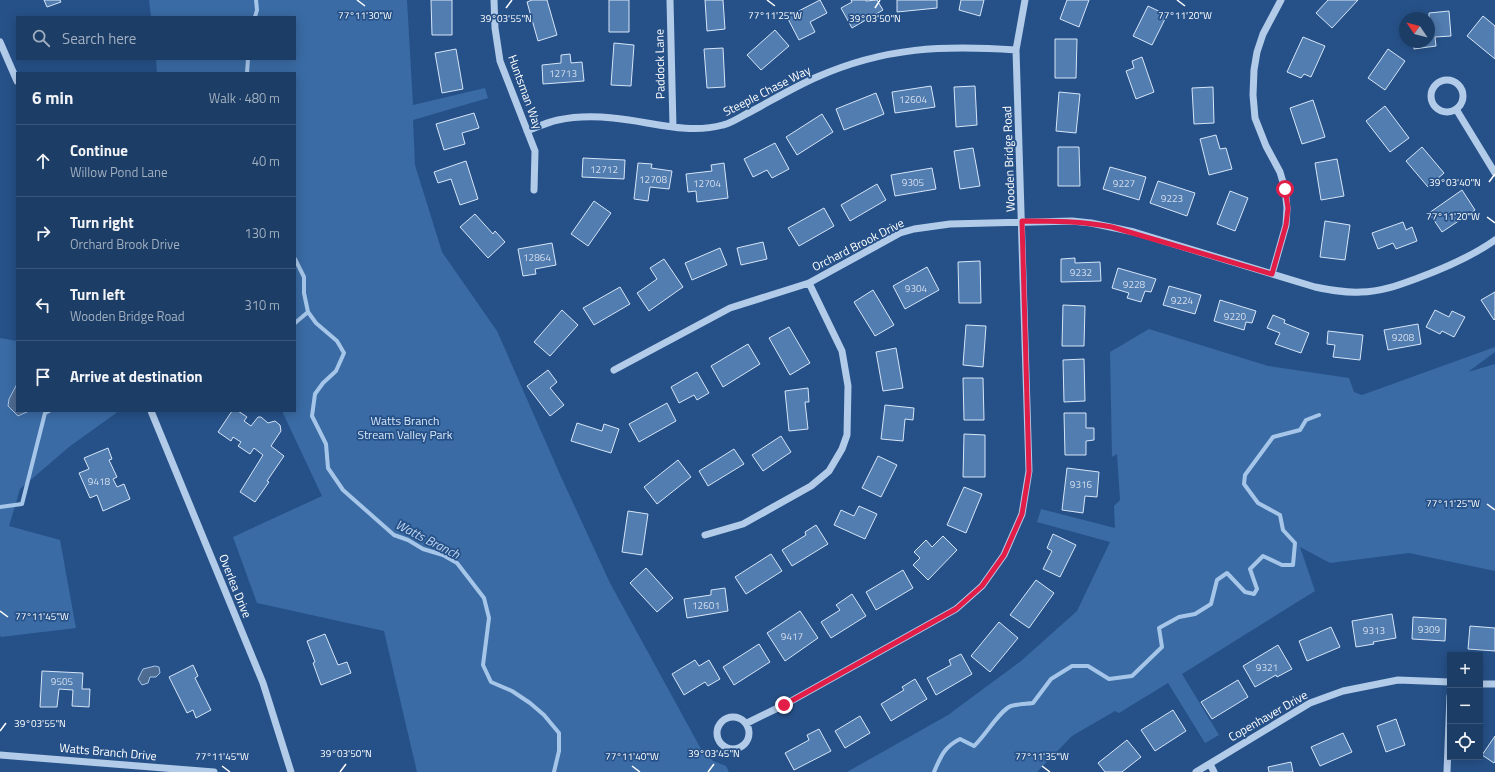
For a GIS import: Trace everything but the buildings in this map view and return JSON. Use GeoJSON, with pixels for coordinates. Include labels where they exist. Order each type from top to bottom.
{"type":"FeatureCollection","features":[{"type":"Feature","properties":{"kind":"street","name":"Huntsman Way"},"geometry":{"type":"LineString","coordinates":[[494,0],[495,28],[500,60],[535,151],[534,190]]}},
{"type":"Feature","properties":{"kind":"street","name":"Paddock Lane"},"geometry":{"type":"LineString","coordinates":[[670,0],[673,127]]}},
{"type":"Feature","properties":{"kind":"street","name":"Wooden Bridge Road"},"geometry":{"type":"LineString","coordinates":[[746,723],[784,705],[956,609],[982,586],[1004,555],[1022,514],[1029,472],[1016,50],[1026,0]]}},
{"type":"Feature","properties":{"kind":"street"},"geometry":{"type":"LineString","coordinates":[[1272,274],[1286,225],[1288,208],[1280,172],[1266,146],[1255,118],[1253,95],[1254,70],[1257,52],[1263,34],[1281,0]]}},
{"type":"Feature","properties":{"kind":"street"},"geometry":{"type":"LineString","coordinates":[[0,42],[16,79]]}},
{"type":"Feature","properties":{"kind":"street","name":"Steeple Chase Way"},"geometry":{"type":"LineString","coordinates":[[527,131],[558,120],[590,117],[614,118],[673,127],[698,129],[724,125],[817,77],[852,64],[887,54],[918,49],[947,47],[1016,50]]}},
{"type":"Feature","properties":{"kind":"street"},"geometry":{"type":"LineString","coordinates":[[1443,80],[1454,81],[1462,89],[1463,100],[1456,109],[1445,112],[1440,111],[1435,107],[1432,102],[1431,91],[1438,82],[1443,80]]}},
{"type":"Feature","properties":{"kind":"street"},"geometry":{"type":"LineString","coordinates":[[1456,109],[1495,173]]}},
{"type":"Feature","properties":{"kind":"street","name":"Orchard Brook Drive"},"geometry":{"type":"LineString","coordinates":[[614,370],[730,308],[809,283],[888,239],[914,229],[950,224],[1022,221],[1072,221],[1091,223],[1112,227],[1315,287],[1336,291],[1361,292],[1391,288],[1462,260],[1495,240]]}},
{"type":"Feature","properties":{"kind":"street"},"geometry":{"type":"LineString","coordinates":[[705,535],[743,524],[811,486],[829,470],[842,449],[847,435],[848,386],[842,351],[809,283]]}},
{"type":"Feature","properties":{"kind":"street","name":"Overlea Drive"},"geometry":{"type":"LineString","coordinates":[[151,412],[263,683],[292,772]]}},
{"type":"Feature","properties":{"kind":"street","name":"Copenhaver Drive"},"geometry":{"type":"LineString","coordinates":[[1196,772],[1310,704],[1343,690],[1398,680],[1447,682]]}},
{"type":"Feature","properties":{"kind":"street"},"geometry":{"type":"LineString","coordinates":[[1483,684],[1495,684]]}},
{"type":"Feature","properties":{"kind":"street"},"geometry":{"type":"LineString","coordinates":[[735,716],[746,723],[749,728],[748,739],[740,747],[729,748],[720,742],[718,738],[718,727],[725,719],[735,716]]}},
{"type":"Feature","properties":{"kind":"street"},"geometry":{"type":"LineString","coordinates":[[1446,772],[1449,724]]}},
{"type":"Feature","properties":{"kind":"street","name":"Watts Branch Drive"},"geometry":{"type":"LineString","coordinates":[[0,755],[214,772]]}},
{"type":"Feature","properties":{"kind":"street"},"geometry":{"type":"LineString","coordinates":[[1210,764],[1214,772]]}},
{"type":"Feature","properties":{"kind":"green space","name":"Watts Branch Stream Valley Park"},"geometry":{"type":"Polygon","coordinates":[[[149,0],[407,0],[413,105],[485,88],[488,98],[413,120],[415,165],[442,252],[497,331],[562,479],[610,583],[701,749],[713,761],[726,766],[729,772],[417,772],[384,631],[257,603],[233,537],[322,496],[282,412],[296,412],[296,72],[157,72],[156,60],[296,60],[296,16],[151,16],[149,0]]]}},
{"type":"Feature","properties":{"kind":"green space"},"geometry":{"type":"Polygon","coordinates":[[[1149,329],[1268,366],[1349,378],[1354,392],[1362,395],[1495,347],[1495,352],[1468,372],[1495,364],[1495,571],[1409,553],[1330,563],[1300,547],[1315,591],[1182,674],[1219,735],[1205,743],[1168,683],[1119,713],[1115,711],[1072,736],[1037,772],[847,772],[948,715],[1021,661],[1077,611],[1110,542],[1037,522],[1041,509],[1115,528],[1114,506],[1120,500],[1117,454],[1112,457],[1110,352],[1149,329]]]}},
{"type":"Feature","properties":{"kind":"green space"},"geometry":{"type":"Polygon","coordinates":[[[0,338],[16,341],[16,386],[9,399],[18,416],[27,412],[118,412],[69,447],[20,489],[9,526],[60,540],[76,628],[1,637],[0,338]]]}},
{"type":"Feature","properties":{"kind":"shaded area"},"geometry":{"type":"Polygon","coordinates":[[[16,386],[16,412],[27,412],[18,416],[8,406],[9,399],[16,386]]]}},
{"type":"Feature","properties":{"kind":"shaded area"},"geometry":{"type":"Polygon","coordinates":[[[155,666],[159,667],[160,673],[156,677],[150,677],[148,683],[142,685],[138,679],[143,669],[155,666]]]}},
{"type":"Feature","properties":{"kind":"waterway","name":"Watts Branch"},"geometry":{"type":"LineString","coordinates":[[255,16],[257,10],[256,0]]}},
{"type":"Feature","properties":{"kind":"waterway","name":"Watts Branch"},"geometry":{"type":"LineString","coordinates":[[247,72],[248,60]]}},
{"type":"Feature","properties":{"kind":"waterway","name":"Watts Branch"},"geometry":{"type":"LineString","coordinates":[[296,261],[304,277],[304,293],[308,312],[316,323],[337,341],[344,353],[336,371],[323,383],[315,394],[312,416],[326,444],[328,468],[343,490],[394,535],[408,540],[423,549],[443,555],[457,563],[484,598],[489,618],[483,665],[491,682],[512,691],[530,703],[544,715],[559,733],[559,751],[554,772]]}},
{"type":"Feature","properties":{"kind":"waterway"},"geometry":{"type":"LineString","coordinates":[[296,322],[308,312]]}},
{"type":"Feature","properties":{"kind":"waterway"},"geometry":{"type":"LineString","coordinates":[[0,507],[22,504],[45,413],[47,412]]}},
{"type":"Feature","properties":{"kind":"waterway"},"geometry":{"type":"LineString","coordinates":[[934,772],[941,757],[950,745],[960,739],[974,746],[1007,708],[1014,705],[1033,703],[1051,679],[1072,666],[1088,666],[1109,679],[1132,676],[1162,647],[1159,628],[1179,617],[1195,614],[1211,604],[1217,580],[1227,573],[1245,592],[1254,594],[1257,589],[1250,569],[1263,556],[1282,565],[1293,565],[1295,543],[1283,530],[1280,515],[1258,503],[1244,484],[1245,475],[1273,437],[1300,430],[1306,420],[1319,415]]}},
{"type":"Feature","properties":{"kind":"route"},"geometry":{"type":"LineString","coordinates":[[784,705],[956,609],[982,586],[1004,555],[1022,514],[1029,472],[1022,221],[1072,221],[1112,227],[1134,232],[1272,274],[1286,225],[1288,208],[1285,189]]}}]}
